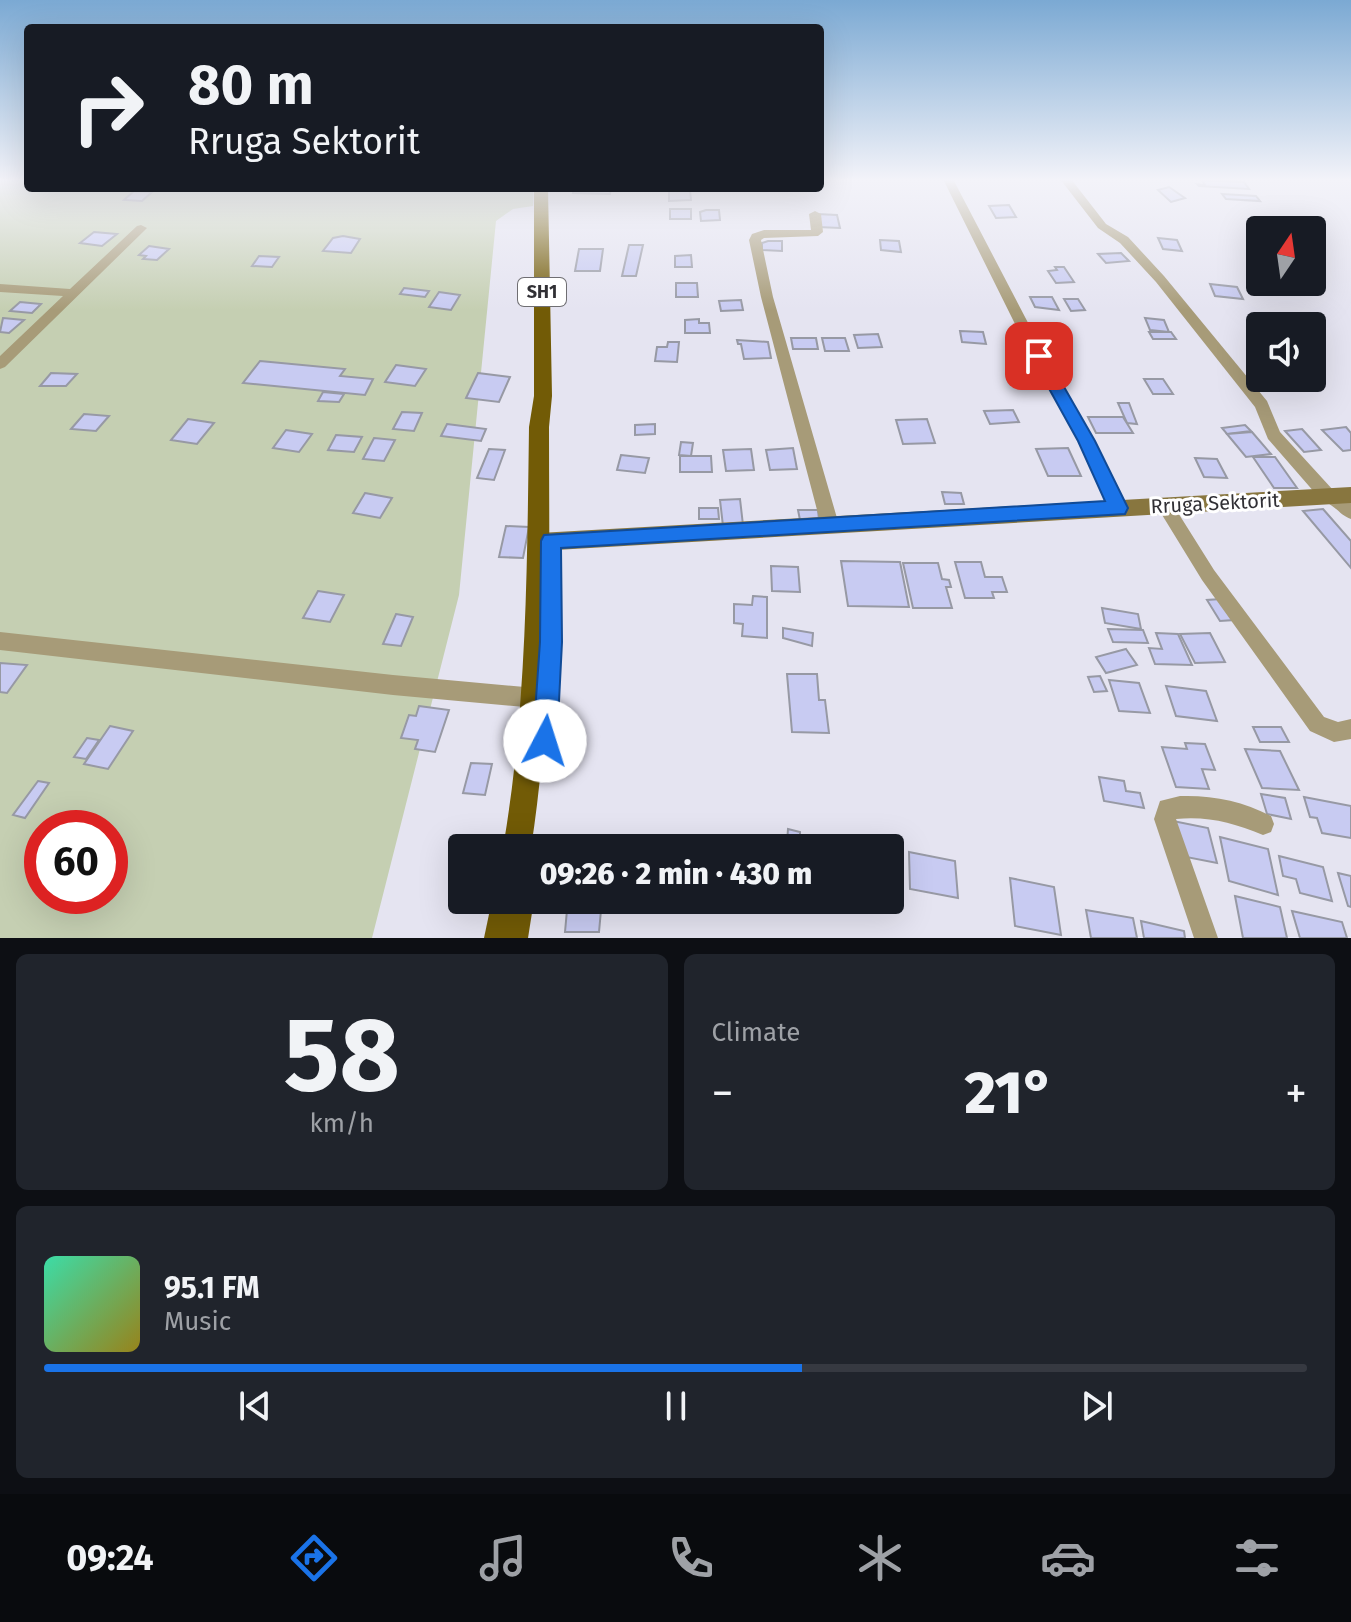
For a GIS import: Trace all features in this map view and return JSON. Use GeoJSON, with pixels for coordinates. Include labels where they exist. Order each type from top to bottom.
{"type":"FeatureCollection","features":[{"type":"Feature","properties":{"kind":"main road","name":"SH1"},"geometry":{"type":"LineString","coordinates":[[532,834],[548,697],[539,427],[543,396],[541,223]]}},
{"type":"Feature","properties":{"kind":"main road","name":"SH1"},"geometry":{"type":"LineString","coordinates":[[519,834],[536,698],[545,541]]}},
{"type":"Feature","properties":{"kind":"main road"},"geometry":{"type":"LineString","coordinates":[[499,938],[504,914]]}},
{"type":"Feature","properties":{"kind":"main road"},"geometry":{"type":"LineString","coordinates":[[513,938],[518,914]]}},
{"type":"Feature","properties":{"kind":"street"},"geometry":{"type":"LineString","coordinates":[[815,223],[816,233],[764,234],[756,236],[755,240],[767,297],[830,525]]}},
{"type":"Feature","properties":{"kind":"street"},"geometry":{"type":"LineString","coordinates":[[970,223],[1030,340],[1087,441],[1118,508]]}},
{"type":"Feature","properties":{"kind":"street"},"geometry":{"type":"LineString","coordinates":[[1099,223],[1124,240],[1160,279],[1262,405],[1273,435],[1338,495],[1351,512]]}},
{"type":"Feature","properties":{"kind":"street"},"geometry":{"type":"LineString","coordinates":[[0,364],[141,228]]}},
{"type":"Feature","properties":{"kind":"street"},"geometry":{"type":"LineString","coordinates":[[0,288],[73,293]]}},
{"type":"Feature","properties":{"kind":"street","name":"Rruga Sektorit"},"geometry":{"type":"LineString","coordinates":[[545,541],[1338,495]]}},
{"type":"Feature","properties":{"kind":"street"},"geometry":{"type":"LineString","coordinates":[[1164,505],[1208,575],[1317,724],[1330,732],[1342,734],[1351,729]]}},
{"type":"Feature","properties":{"kind":"street"},"geometry":{"type":"LineString","coordinates":[[0,641],[536,698]]}},
{"type":"Feature","properties":{"kind":"street"},"geometry":{"type":"LineString","coordinates":[[1206,938],[1165,819],[1168,809],[1192,806],[1230,810],[1249,815],[1263,824]]}},
{"type":"Feature","properties":{"kind":"green space"},"geometry":{"type":"Polygon","coordinates":[[[0,223],[496,223],[459,595],[372,938],[0,938],[0,223]]]}},
{"type":"Feature","properties":{"kind":"building"},"geometry":{"type":"Polygon","coordinates":[[[818,223],[839,223],[840,228],[818,227],[818,223]]]}},
{"type":"Feature","properties":{"kind":"building"},"geometry":{"type":"Polygon","coordinates":[[[94,232],[117,234],[102,246],[80,243],[94,232]]]}},
{"type":"Feature","properties":{"kind":"building"},"geometry":{"type":"Polygon","coordinates":[[[333,238],[360,239],[351,253],[323,251],[333,238]]]}},
{"type":"Feature","properties":{"kind":"building"},"geometry":{"type":"Polygon","coordinates":[[[1158,238],[1177,240],[1182,251],[1163,249],[1158,238]]]}},
{"type":"Feature","properties":{"kind":"building"},"geometry":{"type":"Polygon","coordinates":[[[880,240],[899,241],[901,252],[881,250],[880,240]]]}},
{"type":"Feature","properties":{"kind":"building"},"geometry":{"type":"Polygon","coordinates":[[[782,241],[782,251],[762,250],[762,243],[782,241]]]}},
{"type":"Feature","properties":{"kind":"building"},"geometry":{"type":"Polygon","coordinates":[[[629,245],[643,245],[636,276],[622,276],[629,245]]]}},
{"type":"Feature","properties":{"kind":"building"},"geometry":{"type":"Polygon","coordinates":[[[149,246],[169,249],[157,260],[143,259],[146,256],[139,255],[149,246]]]}},
{"type":"Feature","properties":{"kind":"building"},"geometry":{"type":"Polygon","coordinates":[[[579,249],[603,249],[600,271],[575,271],[579,249]]]}},
{"type":"Feature","properties":{"kind":"building"},"geometry":{"type":"Polygon","coordinates":[[[1121,253],[1129,261],[1106,263],[1098,254],[1121,253]]]}},
{"type":"Feature","properties":{"kind":"building"},"geometry":{"type":"Polygon","coordinates":[[[691,255],[692,267],[675,267],[675,256],[691,255]]]}},
{"type":"Feature","properties":{"kind":"building"},"geometry":{"type":"Polygon","coordinates":[[[259,256],[279,257],[272,267],[252,266],[259,256]]]}},
{"type":"Feature","properties":{"kind":"building"},"geometry":{"type":"Polygon","coordinates":[[[1055,267],[1064,267],[1074,282],[1056,283],[1048,271],[1057,270],[1055,267]]]}},
{"type":"Feature","properties":{"kind":"building"},"geometry":{"type":"Polygon","coordinates":[[[676,283],[697,283],[698,297],[676,297],[676,283]]]}},
{"type":"Feature","properties":{"kind":"building"},"geometry":{"type":"Polygon","coordinates":[[[1210,284],[1237,287],[1243,299],[1215,296],[1210,284]]]}},
{"type":"Feature","properties":{"kind":"building"},"geometry":{"type":"Polygon","coordinates":[[[404,288],[429,291],[425,297],[400,294],[404,288]]]}},
{"type":"Feature","properties":{"kind":"building"},"geometry":{"type":"Polygon","coordinates":[[[439,292],[460,295],[451,310],[429,307],[439,292]]]}},
{"type":"Feature","properties":{"kind":"building"},"geometry":{"type":"Polygon","coordinates":[[[1030,297],[1052,297],[1059,310],[1035,307],[1030,297]]]}},
{"type":"Feature","properties":{"kind":"building"},"geometry":{"type":"Polygon","coordinates":[[[1064,299],[1078,299],[1085,310],[1071,311],[1064,299]]]}},
{"type":"Feature","properties":{"kind":"building"},"geometry":{"type":"Polygon","coordinates":[[[741,300],[743,310],[721,311],[719,301],[741,300]]]}},
{"type":"Feature","properties":{"kind":"building"},"geometry":{"type":"Polygon","coordinates":[[[20,302],[41,304],[32,313],[10,311],[20,302]]]}},
{"type":"Feature","properties":{"kind":"building"},"geometry":{"type":"Polygon","coordinates":[[[3,318],[24,320],[9,333],[0,332],[3,318]]]}},
{"type":"Feature","properties":{"kind":"building"},"geometry":{"type":"Polygon","coordinates":[[[1145,318],[1164,320],[1169,332],[1150,330],[1145,318]]]}},
{"type":"Feature","properties":{"kind":"building"},"geometry":{"type":"Polygon","coordinates":[[[699,319],[699,323],[709,323],[710,333],[685,333],[685,320],[699,319]]]}},
{"type":"Feature","properties":{"kind":"building"},"geometry":{"type":"Polygon","coordinates":[[[960,331],[983,332],[986,344],[962,342],[960,331]]]}},
{"type":"Feature","properties":{"kind":"building"},"geometry":{"type":"Polygon","coordinates":[[[1149,332],[1171,332],[1176,339],[1153,339],[1149,332]]]}},
{"type":"Feature","properties":{"kind":"building"},"geometry":{"type":"Polygon","coordinates":[[[878,334],[882,347],[858,348],[854,335],[878,334]]]}},
{"type":"Feature","properties":{"kind":"building"},"geometry":{"type":"Polygon","coordinates":[[[791,338],[816,338],[818,349],[793,349],[791,338]]]}},
{"type":"Feature","properties":{"kind":"building"},"geometry":{"type":"Polygon","coordinates":[[[822,338],[845,338],[849,351],[825,351],[822,338]]]}},
{"type":"Feature","properties":{"kind":"building"},"geometry":{"type":"Polygon","coordinates":[[[737,340],[768,342],[771,358],[744,359],[737,340]]]}},
{"type":"Feature","properties":{"kind":"building"},"geometry":{"type":"Polygon","coordinates":[[[668,342],[679,342],[677,362],[655,361],[657,347],[667,347],[668,342]]]}},
{"type":"Feature","properties":{"kind":"building"},"geometry":{"type":"Polygon","coordinates":[[[260,361],[345,369],[340,376],[373,379],[365,395],[243,383],[260,361]]]}},
{"type":"Feature","properties":{"kind":"building"},"geometry":{"type":"Polygon","coordinates":[[[396,365],[426,369],[415,386],[385,382],[396,365]]]}},
{"type":"Feature","properties":{"kind":"building"},"geometry":{"type":"Polygon","coordinates":[[[51,373],[77,374],[66,386],[40,386],[51,373]]]}},
{"type":"Feature","properties":{"kind":"building"},"geometry":{"type":"Polygon","coordinates":[[[478,373],[510,377],[499,402],[466,398],[478,373]]]}},
{"type":"Feature","properties":{"kind":"building"},"geometry":{"type":"Polygon","coordinates":[[[1144,379],[1163,379],[1173,394],[1153,394],[1144,379]]]}},
{"type":"Feature","properties":{"kind":"building"},"geometry":{"type":"Polygon","coordinates":[[[323,392],[344,394],[339,402],[318,401],[323,392]]]}},
{"type":"Feature","properties":{"kind":"building"},"geometry":{"type":"Polygon","coordinates":[[[1118,403],[1129,403],[1137,424],[1127,423],[1118,403]]]}},
{"type":"Feature","properties":{"kind":"building"},"geometry":{"type":"Polygon","coordinates":[[[1013,410],[1019,422],[990,424],[984,411],[1013,410]]]}},
{"type":"Feature","properties":{"kind":"building"},"geometry":{"type":"Polygon","coordinates":[[[402,412],[422,413],[414,431],[393,429],[402,412]]]}},
{"type":"Feature","properties":{"kind":"building"},"geometry":{"type":"Polygon","coordinates":[[[84,414],[109,416],[96,431],[71,429],[84,414]]]}},
{"type":"Feature","properties":{"kind":"building"},"geometry":{"type":"Polygon","coordinates":[[[1088,417],[1123,417],[1133,433],[1096,433],[1088,417]]]}},
{"type":"Feature","properties":{"kind":"building"},"geometry":{"type":"Polygon","coordinates":[[[188,419],[214,423],[197,444],[171,440],[188,419]]]}},
{"type":"Feature","properties":{"kind":"building"},"geometry":{"type":"Polygon","coordinates":[[[927,419],[935,443],[903,444],[896,420],[927,419]]]}},
{"type":"Feature","properties":{"kind":"building"},"geometry":{"type":"Polygon","coordinates":[[[447,424],[486,429],[481,441],[441,436],[447,424]]]}},
{"type":"Feature","properties":{"kind":"building"},"geometry":{"type":"Polygon","coordinates":[[[655,424],[655,434],[635,435],[635,425],[655,424]]]}},
{"type":"Feature","properties":{"kind":"building"},"geometry":{"type":"Polygon","coordinates":[[[1245,425],[1251,431],[1227,434],[1222,428],[1245,425]]]}},
{"type":"Feature","properties":{"kind":"building"},"geometry":{"type":"Polygon","coordinates":[[[1346,427],[1351,433],[1351,450],[1343,451],[1322,430],[1346,427]]]}},
{"type":"Feature","properties":{"kind":"building"},"geometry":{"type":"Polygon","coordinates":[[[1302,429],[1321,450],[1304,452],[1285,431],[1302,429]]]}},
{"type":"Feature","properties":{"kind":"building"},"geometry":{"type":"Polygon","coordinates":[[[286,430],[312,434],[299,452],[273,448],[286,430]]]}},
{"type":"Feature","properties":{"kind":"building"},"geometry":{"type":"Polygon","coordinates":[[[1252,432],[1271,454],[1246,457],[1227,434],[1252,432]]]}},
{"type":"Feature","properties":{"kind":"building"},"geometry":{"type":"Polygon","coordinates":[[[336,435],[362,437],[354,452],[328,450],[336,435]]]}},
{"type":"Feature","properties":{"kind":"building"},"geometry":{"type":"Polygon","coordinates":[[[374,438],[395,440],[384,461],[363,459],[374,438]]]}},
{"type":"Feature","properties":{"kind":"building"},"geometry":{"type":"Polygon","coordinates":[[[681,442],[693,443],[691,456],[679,455],[681,442]]]}},
{"type":"Feature","properties":{"kind":"building"},"geometry":{"type":"Polygon","coordinates":[[[793,448],[797,469],[770,470],[766,450],[793,448]]]}},
{"type":"Feature","properties":{"kind":"building"},"geometry":{"type":"Polygon","coordinates":[[[1068,448],[1081,476],[1048,476],[1036,449],[1068,448]]]}},
{"type":"Feature","properties":{"kind":"building"},"geometry":{"type":"Polygon","coordinates":[[[489,449],[505,450],[494,480],[477,478],[489,449]]]}},
{"type":"Feature","properties":{"kind":"building"},"geometry":{"type":"Polygon","coordinates":[[[751,449],[754,470],[726,471],[723,450],[751,449]]]}},
{"type":"Feature","properties":{"kind":"building"},"geometry":{"type":"Polygon","coordinates":[[[621,455],[649,458],[645,473],[617,470],[621,455]]]}},
{"type":"Feature","properties":{"kind":"building"},"geometry":{"type":"Polygon","coordinates":[[[680,456],[711,456],[712,472],[680,472],[680,456]]]}},
{"type":"Feature","properties":{"kind":"building"},"geometry":{"type":"Polygon","coordinates":[[[1253,457],[1275,457],[1297,488],[1274,488],[1253,457]]]}},
{"type":"Feature","properties":{"kind":"building"},"geometry":{"type":"Polygon","coordinates":[[[1195,458],[1217,459],[1227,478],[1204,477],[1195,458]]]}},
{"type":"Feature","properties":{"kind":"building"},"geometry":{"type":"Polygon","coordinates":[[[942,492],[961,493],[964,504],[945,504],[942,492]]]}},
{"type":"Feature","properties":{"kind":"building"},"geometry":{"type":"Polygon","coordinates":[[[365,493],[392,498],[380,518],[353,513],[365,493]]]}},
{"type":"Feature","properties":{"kind":"building"},"geometry":{"type":"Polygon","coordinates":[[[740,499],[743,525],[723,526],[720,500],[740,499]]]}},
{"type":"Feature","properties":{"kind":"building"},"geometry":{"type":"Polygon","coordinates":[[[699,508],[718,508],[719,519],[699,519],[699,508]]]}},
{"type":"Feature","properties":{"kind":"building"},"geometry":{"type":"Polygon","coordinates":[[[1323,509],[1351,541],[1351,568],[1303,511],[1323,509]]]}},
{"type":"Feature","properties":{"kind":"building"},"geometry":{"type":"Polygon","coordinates":[[[798,510],[818,510],[819,520],[800,520],[798,510]]]}},
{"type":"Feature","properties":{"kind":"building"},"geometry":{"type":"Polygon","coordinates":[[[506,526],[529,527],[523,558],[499,557],[506,526]]]}},
{"type":"Feature","properties":{"kind":"building"},"geometry":{"type":"Polygon","coordinates":[[[841,561],[900,562],[909,607],[848,606],[841,561]]]}},
{"type":"Feature","properties":{"kind":"building"},"geometry":{"type":"Polygon","coordinates":[[[955,562],[981,562],[985,577],[1002,577],[1007,592],[992,592],[994,598],[965,598],[955,562]]]}},
{"type":"Feature","properties":{"kind":"building"},"geometry":{"type":"Polygon","coordinates":[[[903,563],[938,563],[942,579],[949,580],[951,587],[946,587],[952,608],[913,608],[903,563]]]}},
{"type":"Feature","properties":{"kind":"building"},"geometry":{"type":"Polygon","coordinates":[[[771,566],[798,567],[800,592],[772,591],[771,566]]]}},
{"type":"Feature","properties":{"kind":"building"},"geometry":{"type":"Polygon","coordinates":[[[318,591],[344,595],[330,622],[303,618],[318,591]]]}},
{"type":"Feature","properties":{"kind":"building"},"geometry":{"type":"Polygon","coordinates":[[[753,596],[767,597],[767,638],[742,636],[743,624],[734,623],[734,604],[752,605],[753,596]]]}},
{"type":"Feature","properties":{"kind":"building"},"geometry":{"type":"Polygon","coordinates":[[[1221,599],[1234,620],[1220,621],[1207,600],[1221,599]]]}},
{"type":"Feature","properties":{"kind":"building"},"geometry":{"type":"Polygon","coordinates":[[[1102,608],[1138,614],[1141,629],[1105,623],[1102,608]]]}},
{"type":"Feature","properties":{"kind":"building"},"geometry":{"type":"Polygon","coordinates":[[[396,614],[413,617],[401,646],[383,644],[396,614]]]}},
{"type":"Feature","properties":{"kind":"building"},"geometry":{"type":"Polygon","coordinates":[[[783,628],[813,633],[812,646],[783,638],[783,628]]]}},
{"type":"Feature","properties":{"kind":"building"},"geometry":{"type":"Polygon","coordinates":[[[1108,629],[1143,630],[1148,643],[1113,642],[1108,629]]]}},
{"type":"Feature","properties":{"kind":"building"},"geometry":{"type":"Polygon","coordinates":[[[1156,633],[1178,634],[1192,665],[1155,664],[1149,648],[1162,649],[1156,633]]]}},
{"type":"Feature","properties":{"kind":"building"},"geometry":{"type":"Polygon","coordinates":[[[1210,633],[1225,662],[1195,663],[1180,634],[1210,633]]]}},
{"type":"Feature","properties":{"kind":"building"},"geometry":{"type":"Polygon","coordinates":[[[1126,649],[1137,665],[1106,673],[1096,657],[1126,649]]]}},
{"type":"Feature","properties":{"kind":"building"},"geometry":{"type":"Polygon","coordinates":[[[0,663],[27,665],[7,693],[0,692],[0,663]]]}},
{"type":"Feature","properties":{"kind":"building"},"geometry":{"type":"Polygon","coordinates":[[[787,674],[817,674],[819,700],[825,700],[829,733],[792,732],[787,674]]]}},
{"type":"Feature","properties":{"kind":"building"},"geometry":{"type":"Polygon","coordinates":[[[1100,676],[1107,691],[1094,692],[1088,677],[1100,676]]]}},
{"type":"Feature","properties":{"kind":"building"},"geometry":{"type":"Polygon","coordinates":[[[1109,680],[1139,683],[1150,713],[1119,711],[1109,680]]]}},
{"type":"Feature","properties":{"kind":"building"},"geometry":{"type":"Polygon","coordinates":[[[1166,686],[1206,691],[1217,721],[1176,716],[1166,686]]]}},
{"type":"Feature","properties":{"kind":"building"},"geometry":{"type":"Polygon","coordinates":[[[419,706],[449,710],[435,752],[415,749],[418,740],[401,738],[409,715],[416,716],[419,706]]]}},
{"type":"Feature","properties":{"kind":"building"},"geometry":{"type":"Polygon","coordinates":[[[110,726],[133,731],[108,769],[84,764],[110,726]]]}},
{"type":"Feature","properties":{"kind":"building"},"geometry":{"type":"Polygon","coordinates":[[[1253,727],[1281,727],[1289,742],[1260,742],[1253,727]]]}},
{"type":"Feature","properties":{"kind":"building"},"geometry":{"type":"Polygon","coordinates":[[[87,738],[99,740],[86,759],[74,757],[87,738]]]}},
{"type":"Feature","properties":{"kind":"building"},"geometry":{"type":"Polygon","coordinates":[[[1185,743],[1205,744],[1215,770],[1202,769],[1209,789],[1176,787],[1162,747],[1187,749],[1185,743]]]}},
{"type":"Feature","properties":{"kind":"building"},"geometry":{"type":"Polygon","coordinates":[[[1245,749],[1280,751],[1299,790],[1262,788],[1245,749]]]}},
{"type":"Feature","properties":{"kind":"building"},"geometry":{"type":"Polygon","coordinates":[[[471,763],[492,764],[485,795],[463,793],[471,763]]]}},
{"type":"Feature","properties":{"kind":"building"},"geometry":{"type":"Polygon","coordinates":[[[1099,777],[1124,781],[1126,791],[1140,793],[1144,808],[1104,801],[1099,777]]]}},
{"type":"Feature","properties":{"kind":"building"},"geometry":{"type":"Polygon","coordinates":[[[38,781],[49,783],[30,810],[24,810],[24,818],[13,815],[38,781]]]}},
{"type":"Feature","properties":{"kind":"building"},"geometry":{"type":"Polygon","coordinates":[[[1261,794],[1285,798],[1291,819],[1267,814],[1261,794]]]}},
{"type":"Feature","properties":{"kind":"building"},"geometry":{"type":"Polygon","coordinates":[[[1304,797],[1351,806],[1351,838],[1322,833],[1317,818],[1310,817],[1304,797]]]}},
{"type":"Feature","properties":{"kind":"building"},"geometry":{"type":"Polygon","coordinates":[[[1173,821],[1208,828],[1217,863],[1181,856],[1173,821]]]}},
{"type":"Feature","properties":{"kind":"building"},"geometry":{"type":"Polygon","coordinates":[[[788,829],[800,832],[800,834],[788,834],[788,829]]]}},
{"type":"Feature","properties":{"kind":"building"},"geometry":{"type":"Polygon","coordinates":[[[1220,837],[1268,849],[1278,895],[1229,881],[1220,837]]]}},
{"type":"Feature","properties":{"kind":"building"},"geometry":{"type":"Polygon","coordinates":[[[909,852],[955,861],[958,898],[910,889],[909,852]]]}},
{"type":"Feature","properties":{"kind":"building"},"geometry":{"type":"Polygon","coordinates":[[[1279,856],[1323,867],[1332,901],[1300,893],[1296,879],[1283,876],[1279,856]]]}},
{"type":"Feature","properties":{"kind":"building"},"geometry":{"type":"Polygon","coordinates":[[[1338,873],[1351,876],[1351,907],[1348,906],[1338,873]]]}},
{"type":"Feature","properties":{"kind":"building"},"geometry":{"type":"Polygon","coordinates":[[[1010,878],[1054,887],[1061,935],[1015,926],[1010,878]]]}},
{"type":"Feature","properties":{"kind":"building"},"geometry":{"type":"Polygon","coordinates":[[[1235,896],[1280,907],[1287,938],[1243,938],[1235,896]]]}},
{"type":"Feature","properties":{"kind":"building"},"geometry":{"type":"Polygon","coordinates":[[[1086,910],[1133,918],[1137,938],[1091,938],[1086,910]]]}},
{"type":"Feature","properties":{"kind":"building"},"geometry":{"type":"Polygon","coordinates":[[[1292,911],[1342,922],[1347,938],[1300,938],[1292,911]]]}},
{"type":"Feature","properties":{"kind":"building"},"geometry":{"type":"Polygon","coordinates":[[[567,914],[601,914],[599,932],[565,932],[567,914]]]}},
{"type":"Feature","properties":{"kind":"building"},"geometry":{"type":"Polygon","coordinates":[[[1141,921],[1184,931],[1185,938],[1144,938],[1141,921]]]}},
{"type":"Feature","properties":{"kind":"route"},"geometry":{"type":"LineString","coordinates":[[545,741],[551,642],[551,541],[1118,508],[1087,441],[1039,356]]}}]}
